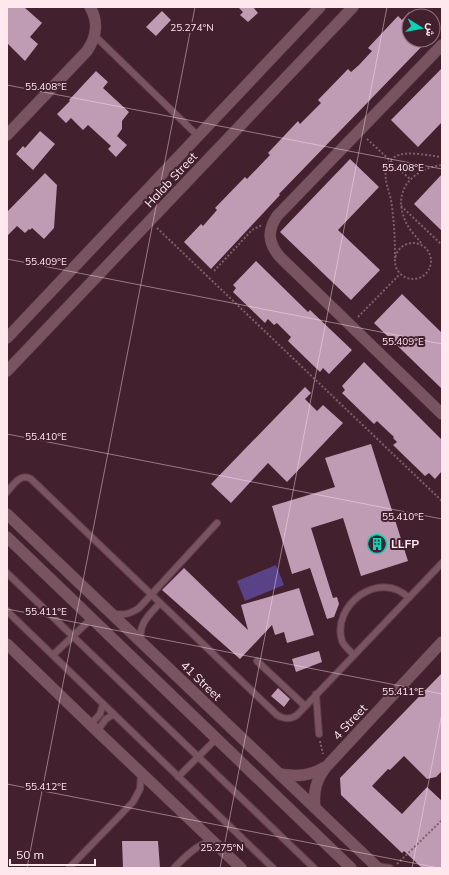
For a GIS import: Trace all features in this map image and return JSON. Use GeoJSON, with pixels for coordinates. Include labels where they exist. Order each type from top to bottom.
{"type":"FeatureCollection","features":[{"type":"Feature","properties":{"kind":"street"},"geometry":{"type":"LineString","coordinates":[[7,136],[87,51],[95,36],[96,28],[95,19],[90,7]]}},
{"type":"Feature","properties":{"kind":"street","name":"Halab Street"},"geometry":{"type":"LineString","coordinates":[[7,338],[320,7]]}},
{"type":"Feature","properties":{"kind":"street","name":"Halab Street"},"geometry":{"type":"LineString","coordinates":[[7,371],[353,7]]}},
{"type":"Feature","properties":{"kind":"street"},"geometry":{"type":"LineString","coordinates":[[442,45],[277,216],[272,223],[270,232],[270,242],[274,250],[442,414]]}},
{"type":"Feature","properties":{"kind":"street","name":"41 Street"},"geometry":{"type":"LineString","coordinates":[[7,514],[377,867]]}},
{"type":"Feature","properties":{"kind":"street"},"geometry":{"type":"LineString","coordinates":[[7,537],[351,868]]}},
{"type":"Feature","properties":{"kind":"street","name":"4 Street"},"geometry":{"type":"LineString","coordinates":[[315,808],[315,786],[319,776],[442,642]]}},
{"type":"Feature","properties":{"kind":"street"},"geometry":{"type":"LineString","coordinates":[[7,644],[141,774],[241,868]]}},
{"type":"Feature","properties":{"kind":"street","name":"4 Street"},"geometry":{"type":"LineString","coordinates":[[280,774],[303,776],[315,773],[326,767]]}},
{"type":"Feature","properties":{"kind":"lane"},"geometry":{"type":"LineString","coordinates":[[95,36],[198,136]]}},
{"type":"Feature","properties":{"kind":"lane"},"geometry":{"type":"LineString","coordinates":[[7,492],[20,478],[24,476],[31,479],[281,718],[292,718],[297,715],[442,563]]}},
{"type":"Feature","properties":{"kind":"lane"},"geometry":{"type":"LineString","coordinates":[[110,612],[122,615],[133,612],[151,595],[216,523]]}},
{"type":"Feature","properties":{"kind":"lane"},"geometry":{"type":"LineString","coordinates":[[7,573],[314,868]]}},
{"type":"Feature","properties":{"kind":"lane"},"geometry":{"type":"LineString","coordinates":[[354,655],[342,641],[341,627],[345,613],[353,601],[364,592],[378,587],[392,587],[398,589],[409,598]]}},
{"type":"Feature","properties":{"kind":"lane"},"geometry":{"type":"LineString","coordinates":[[141,642],[140,636],[142,624],[160,603]]}},
{"type":"Feature","properties":{"kind":"lane"},"geometry":{"type":"LineString","coordinates":[[7,611],[273,868]]}},
{"type":"Feature","properties":{"kind":"lane"},"geometry":{"type":"LineString","coordinates":[[53,655],[92,618]]}},
{"type":"Feature","properties":{"kind":"lane"},"geometry":{"type":"LineString","coordinates":[[257,661],[305,706]]}},
{"type":"Feature","properties":{"kind":"lane"},"geometry":{"type":"LineString","coordinates":[[316,694],[319,734]]}},
{"type":"Feature","properties":{"kind":"lane"},"geometry":{"type":"LineString","coordinates":[[93,728],[103,704]]}},
{"type":"Feature","properties":{"kind":"lane"},"geometry":{"type":"LineString","coordinates":[[93,728],[114,714]]}},
{"type":"Feature","properties":{"kind":"lane"},"geometry":{"type":"LineString","coordinates":[[178,777],[216,739]]}},
{"type":"Feature","properties":{"kind":"lane"},"geometry":{"type":"LineString","coordinates":[[69,868],[133,802],[140,789],[141,774]]}},
{"type":"Feature","properties":{"kind":"lane"},"geometry":{"type":"LineString","coordinates":[[174,868],[194,848],[212,841]]}},
{"type":"Feature","properties":{"kind":"lane"},"geometry":{"type":"LineString","coordinates":[[377,867],[390,868]]}},
{"type":"Feature","properties":{"kind":"path"},"geometry":{"type":"LineString","coordinates":[[359,132],[410,179]]}},
{"type":"Feature","properties":{"kind":"path"},"geometry":{"type":"LineString","coordinates":[[442,157],[404,153],[394,157],[387,166],[385,178],[391,199],[393,214],[395,264],[400,274],[410,279],[422,277],[430,269],[432,258],[430,252],[407,225],[401,206],[403,192],[410,179],[427,169],[442,165]]}},
{"type":"Feature","properties":{"kind":"path"},"geometry":{"type":"LineString","coordinates":[[401,206],[442,245]]}},
{"type":"Feature","properties":{"kind":"path"},"geometry":{"type":"LineString","coordinates":[[150,221],[442,501]]}},
{"type":"Feature","properties":{"kind":"path"},"geometry":{"type":"LineString","coordinates":[[214,271],[252,230],[258,226],[272,223]]}},
{"type":"Feature","properties":{"kind":"path"},"geometry":{"type":"LineString","coordinates":[[395,258],[400,248],[405,244],[416,242],[422,244]]}},
{"type":"Feature","properties":{"kind":"path"},"geometry":{"type":"LineString","coordinates":[[350,325],[400,274]]}},
{"type":"Feature","properties":{"kind":"path"},"geometry":{"type":"LineString","coordinates":[[319,734],[326,767]]}},
{"type":"Feature","properties":{"kind":"path"},"geometry":{"type":"LineString","coordinates":[[394,868],[442,820]]}},
{"type":"Feature","properties":{"kind":"shaded area"},"geometry":{"type":"Polygon","coordinates":[[[276,565],[284,585],[245,601],[237,581],[276,565]]]}},
{"type":"Feature","properties":{"kind":"building"},"geometry":{"type":"Polygon","coordinates":[[[7,7],[24,7],[42,23],[30,37],[38,44],[25,61],[7,43],[7,7]]]}},
{"type":"Feature","properties":{"kind":"building"},"geometry":{"type":"Polygon","coordinates":[[[238,7],[253,7],[258,13],[248,22],[240,15],[243,12],[238,7]]]}},
{"type":"Feature","properties":{"kind":"building"},"geometry":{"type":"Polygon","coordinates":[[[162,11],[171,20],[156,36],[146,27],[162,11]]]}},
{"type":"Feature","properties":{"kind":"building"},"geometry":{"type":"Polygon","coordinates":[[[398,16],[401,19],[401,48],[420,48],[279,194],[280,195],[211,269],[184,242],[201,224],[203,226],[217,210],[215,208],[245,177],[247,179],[270,155],[268,153],[298,121],[300,124],[321,103],[318,100],[348,69],[351,72],[359,65],[372,51],[368,48],[398,16]]]}},
{"type":"Feature","properties":{"kind":"building"},"geometry":{"type":"Polygon","coordinates":[[[442,68],[442,122],[418,147],[391,120],[442,68]]]}},
{"type":"Feature","properties":{"kind":"building"},"geometry":{"type":"Polygon","coordinates":[[[96,71],[108,82],[103,88],[129,112],[122,121],[122,129],[117,136],[127,145],[116,157],[108,149],[111,146],[88,125],[83,130],[71,118],[66,123],[57,114],[96,71]]]}},
{"type":"Feature","properties":{"kind":"building"},"geometry":{"type":"Polygon","coordinates":[[[40,131],[55,144],[33,170],[16,154],[23,146],[25,148],[40,131]]]}},
{"type":"Feature","properties":{"kind":"building"},"geometry":{"type":"Polygon","coordinates":[[[350,159],[379,187],[338,230],[380,270],[351,300],[280,232],[350,159]]]}},
{"type":"Feature","properties":{"kind":"building"},"geometry":{"type":"Polygon","coordinates":[[[45,173],[57,185],[54,228],[44,239],[32,228],[25,233],[17,226],[7,236],[7,212],[45,173]]]}},
{"type":"Feature","properties":{"kind":"building"},"geometry":{"type":"Polygon","coordinates":[[[442,174],[442,231],[414,204],[442,174]]]}},
{"type":"Feature","properties":{"kind":"building"},"geometry":{"type":"Polygon","coordinates":[[[256,261],[308,312],[310,310],[352,350],[329,374],[323,368],[320,372],[288,341],[291,337],[277,323],[274,325],[268,319],[265,323],[233,292],[236,288],[233,285],[256,261]]]}},
{"type":"Feature","properties":{"kind":"building"},"geometry":{"type":"Polygon","coordinates":[[[402,294],[442,333],[442,389],[374,323],[402,294]]]}},
{"type":"Feature","properties":{"kind":"building"},"geometry":{"type":"Polygon","coordinates":[[[364,362],[442,440],[442,471],[435,479],[429,473],[425,476],[393,445],[397,442],[393,438],[394,437],[377,421],[374,424],[342,393],[345,390],[342,386],[364,362]]]}},
{"type":"Feature","properties":{"kind":"building"},"geometry":{"type":"Polygon","coordinates":[[[305,387],[311,393],[305,399],[317,411],[323,405],[343,423],[287,482],[268,463],[231,503],[211,484],[305,387]]]}},
{"type":"Feature","properties":{"kind":"building"},"geometry":{"type":"Polygon","coordinates":[[[371,444],[408,561],[361,576],[343,518],[311,528],[333,598],[337,597],[339,604],[334,617],[327,619],[310,568],[292,574],[272,506],[335,487],[325,458],[371,444]]]}},
{"type":"Feature","properties":{"kind":"building"},"geometry":{"type":"Polygon","coordinates":[[[184,568],[248,630],[241,605],[299,588],[314,635],[287,643],[284,632],[275,635],[272,625],[240,659],[162,590],[184,568]]]}},
{"type":"Feature","properties":{"kind":"building"},"geometry":{"type":"Polygon","coordinates":[[[319,651],[322,662],[296,672],[292,659],[319,651]]]}},
{"type":"Feature","properties":{"kind":"building"},"geometry":{"type":"Polygon","coordinates":[[[442,673],[442,771],[436,777],[427,779],[404,756],[390,770],[388,769],[372,786],[402,814],[427,787],[442,801],[442,868],[422,868],[404,851],[402,853],[341,795],[340,778],[442,673]]]}},
{"type":"Feature","properties":{"kind":"building"},"geometry":{"type":"Polygon","coordinates":[[[278,688],[290,699],[284,707],[271,696],[278,688]]]}},
{"type":"Feature","properties":{"kind":"building"},"geometry":{"type":"Polygon","coordinates":[[[122,841],[158,841],[160,868],[123,868],[122,841]]]}},
{"type":"Feature","properties":{"kind":"place","name":"LLFP"},"geometry":{"type":"Point","coordinates":[377,544]}}]}
